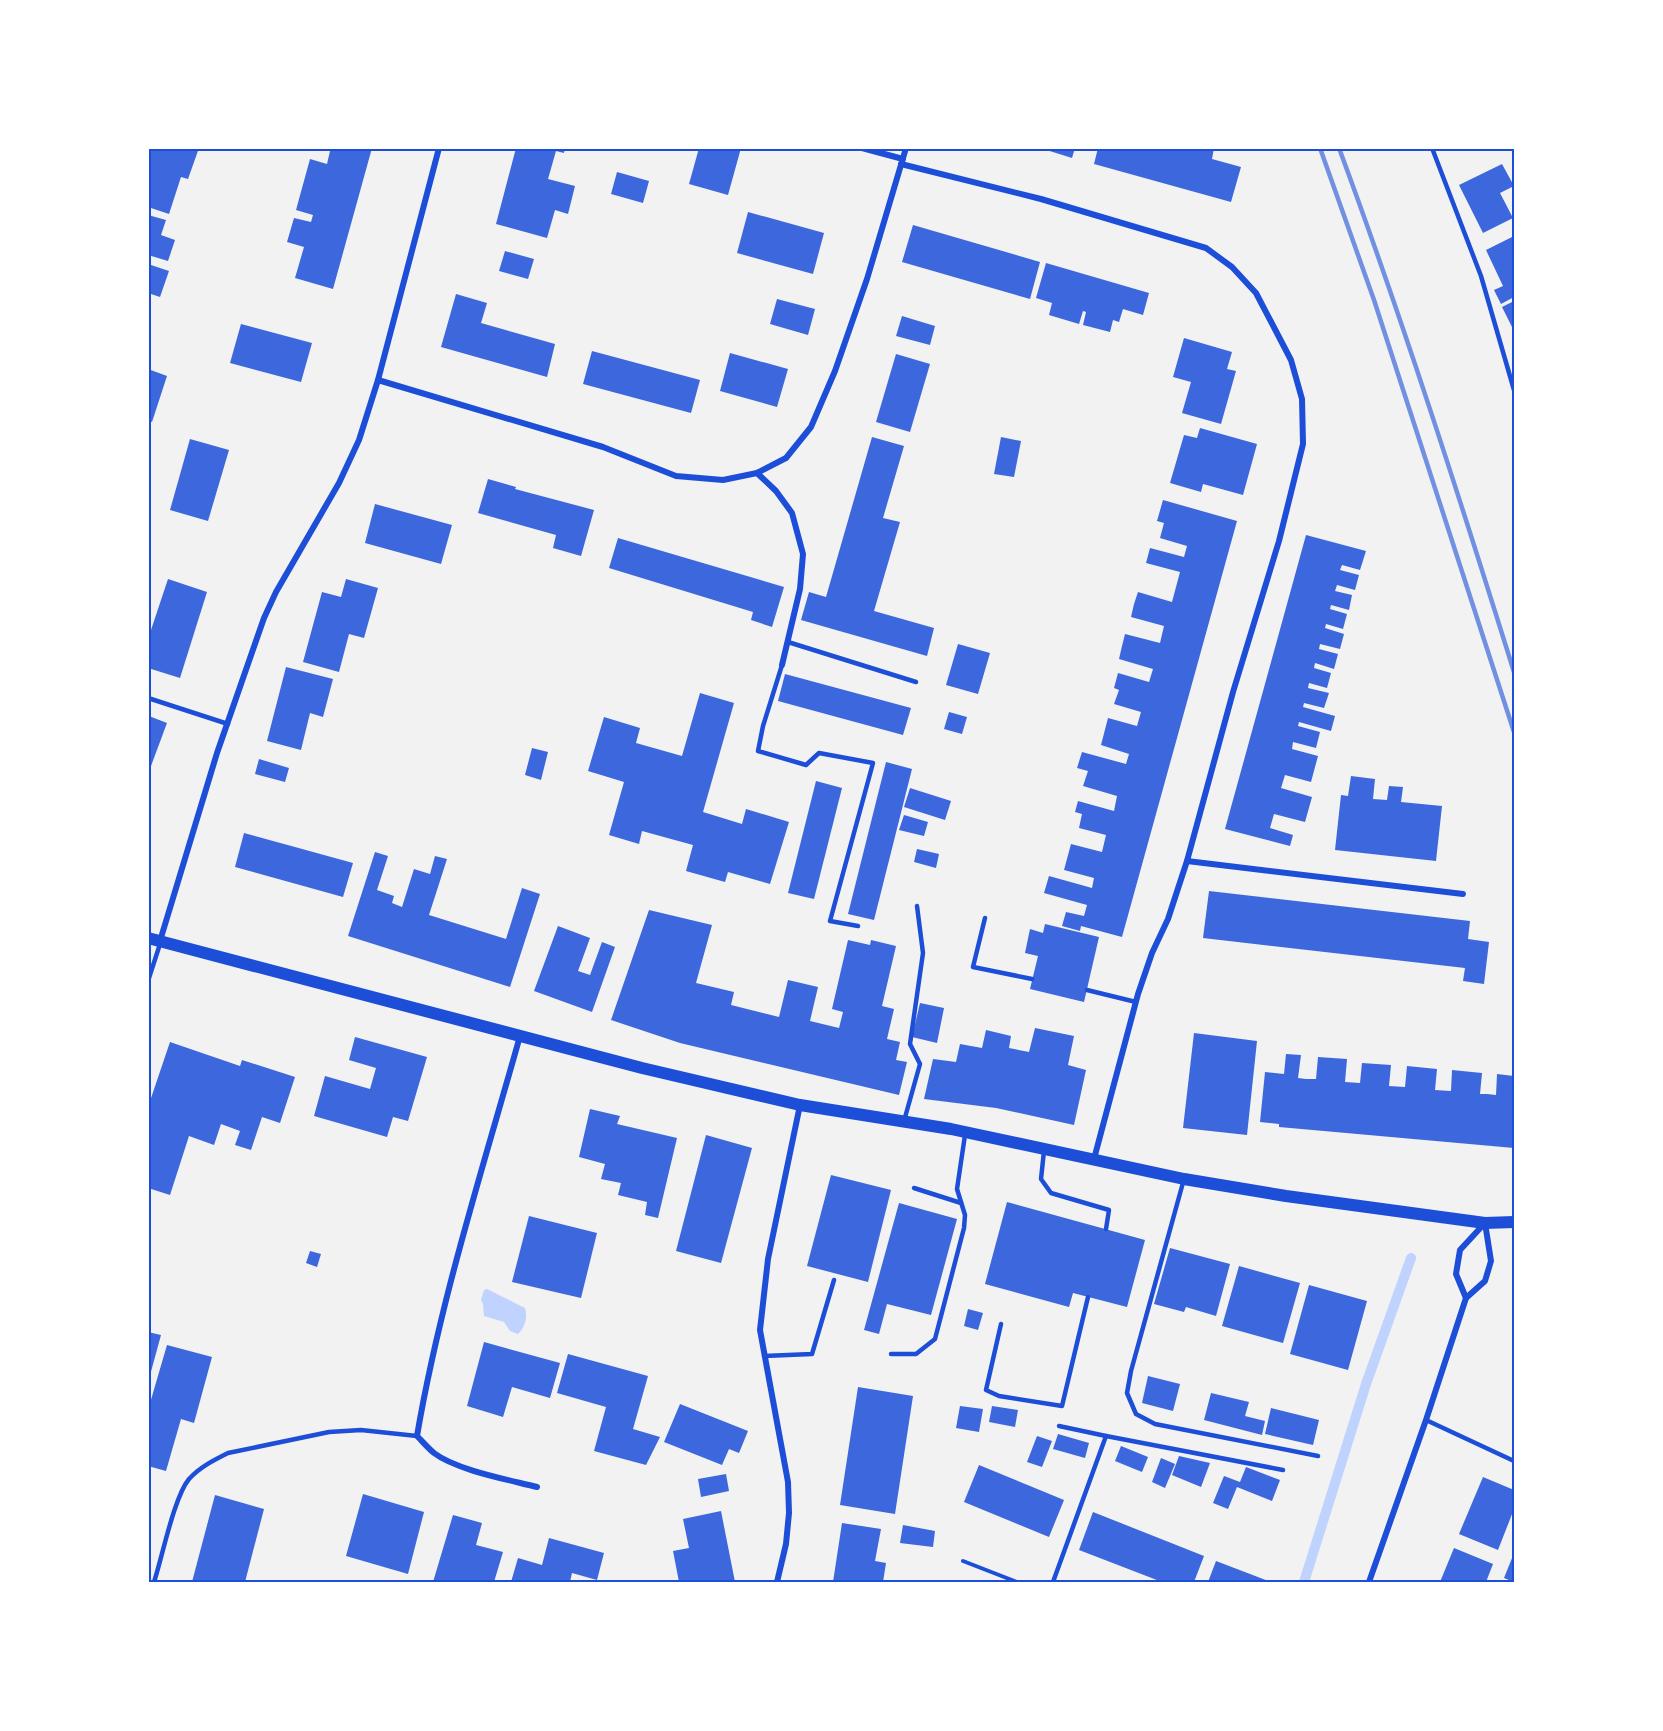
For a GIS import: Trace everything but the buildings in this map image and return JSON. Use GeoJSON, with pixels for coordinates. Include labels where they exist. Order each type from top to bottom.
{"type":"FeatureCollection","features":[{"type":"Feature","properties":{"kind":"main road"},"geometry":{"type":"LineString","coordinates":[[154,939],[653,1071],[800,1105],[966,1132],[1184,1179],[1286,1196],[1485,1223],[1515,1222]]}},
{"type":"Feature","properties":{"kind":"street"},"geometry":{"type":"LineString","coordinates":[[154,939],[264,618],[276,592],[339,483],[359,440],[378,380],[439,148]]}},
{"type":"Feature","properties":{"kind":"street"},"geometry":{"type":"LineString","coordinates":[[862,148],[902,162],[1041,199],[1206,248],[1232,267],[1256,292],[1291,360],[1302,399],[1302,444],[1279,541],[1233,692],[1187,861],[1168,919],[1152,953],[1136,1002],[1095,1159]]}},
{"type":"Feature","properties":{"kind":"street"},"geometry":{"type":"LineString","coordinates":[[378,380],[592,444],[676,476],[723,480],[757,473],[786,458],[811,427],[835,370],[860,299],[906,148]]}},
{"type":"Feature","properties":{"kind":"street"},"geometry":{"type":"LineString","coordinates":[[757,473],[776,491],[792,513],[803,554],[800,589],[782,665]]}},
{"type":"Feature","properties":{"kind":"street"},"geometry":{"type":"LineString","coordinates":[[1187,861],[1463,894]]}},
{"type":"Feature","properties":{"kind":"street"},"geometry":{"type":"LineString","coordinates":[[520,1036],[452,1279],[426,1381],[417,1436],[435,1454],[445,1459],[484,1473],[537,1487]]}},
{"type":"Feature","properties":{"kind":"street"},"geometry":{"type":"LineString","coordinates":[[777,1582],[786,1544],[789,1513],[788,1482],[760,1330],[765,1278],[800,1105]]}},
{"type":"Feature","properties":{"kind":"street"},"geometry":{"type":"LineString","coordinates":[[1369,1582],[1466,1298],[1485,1281],[1491,1261],[1485,1223]]}},
{"type":"Feature","properties":{"kind":"street"},"geometry":{"type":"LineString","coordinates":[[1466,1298],[1456,1274],[1460,1250],[1485,1223]]}},
{"type":"Feature","properties":{"kind":"lane"},"geometry":{"type":"LineString","coordinates":[[1432,148],[1481,276],[1515,390]]}},
{"type":"Feature","properties":{"kind":"lane"},"geometry":{"type":"LineString","coordinates":[[788,642],[916,682]]}},
{"type":"Feature","properties":{"kind":"lane"},"geometry":{"type":"LineString","coordinates":[[782,665],[763,726],[758,751],[806,765],[819,753],[873,762],[830,921],[858,927]]}},
{"type":"Feature","properties":{"kind":"lane"},"geometry":{"type":"LineString","coordinates":[[148,698],[228,724]]}},
{"type":"Feature","properties":{"kind":"lane"},"geometry":{"type":"LineString","coordinates":[[904,1121],[920,1064],[910,1044],[923,953],[917,906]]}},
{"type":"Feature","properties":{"kind":"lane"},"geometry":{"type":"LineString","coordinates":[[985,918],[973,967],[1032,979]]}},
{"type":"Feature","properties":{"kind":"lane"},"geometry":{"type":"LineString","coordinates":[[148,981],[154,939]]}},
{"type":"Feature","properties":{"kind":"lane"},"geometry":{"type":"LineString","coordinates":[[1087,990],[1136,1002]]}},
{"type":"Feature","properties":{"kind":"lane"},"geometry":{"type":"LineString","coordinates":[[891,1354],[916,1354],[936,1339],[964,1228],[965,1215],[957,1189],[966,1132]]}},
{"type":"Feature","properties":{"kind":"lane"},"geometry":{"type":"LineString","coordinates":[[1045,1148],[1041,1179],[1051,1193],[1109,1210],[1106,1228]]}},
{"type":"Feature","properties":{"kind":"lane"},"geometry":{"type":"LineString","coordinates":[[1184,1179],[1131,1371],[1127,1393],[1136,1414],[1155,1424],[1318,1456]]}},
{"type":"Feature","properties":{"kind":"lane"},"geometry":{"type":"LineString","coordinates":[[914,1188],[961,1203]]}},
{"type":"Feature","properties":{"kind":"lane"},"geometry":{"type":"LineString","coordinates":[[764,1356],[812,1354],[834,1280]]}},
{"type":"Feature","properties":{"kind":"lane"},"geometry":{"type":"LineString","coordinates":[[1001,1324],[986,1390],[999,1396],[1062,1406],[1088,1297]]}},
{"type":"Feature","properties":{"kind":"lane"},"geometry":{"type":"LineString","coordinates":[[1426,1420],[1515,1461]]}},
{"type":"Feature","properties":{"kind":"lane"},"geometry":{"type":"LineString","coordinates":[[1059,1426],[1284,1470]]}},
{"type":"Feature","properties":{"kind":"lane"},"geometry":{"type":"LineString","coordinates":[[154,1582],[181,1491],[197,1471],[214,1460],[228,1453],[329,1432],[361,1430],[417,1436]]}},
{"type":"Feature","properties":{"kind":"lane"},"geometry":{"type":"LineString","coordinates":[[1053,1582],[1106,1436]]}},
{"type":"Feature","properties":{"kind":"path"},"geometry":{"type":"LineString","coordinates":[[963,1561],[1017,1582]]}},
{"type":"Feature","properties":{"kind":"water"},"geometry":{"type":"Polygon","coordinates":[[[487,1289],[525,1308],[525,1322],[518,1334],[510,1331],[504,1322],[484,1316],[481,1300],[484,1290],[487,1289]]]}},
{"type":"Feature","properties":{"kind":"waterway"},"geometry":{"type":"LineString","coordinates":[[1304,1582],[1366,1384],[1411,1258]]}},
{"type":"Feature","properties":{"kind":"railway"},"geometry":{"type":"LineString","coordinates":[[1320,148],[1374,300],[1514,732]]}},
{"type":"Feature","properties":{"kind":"railway"},"geometry":{"type":"LineString","coordinates":[[1339,148],[1430,409],[1514,672]]}}]}
